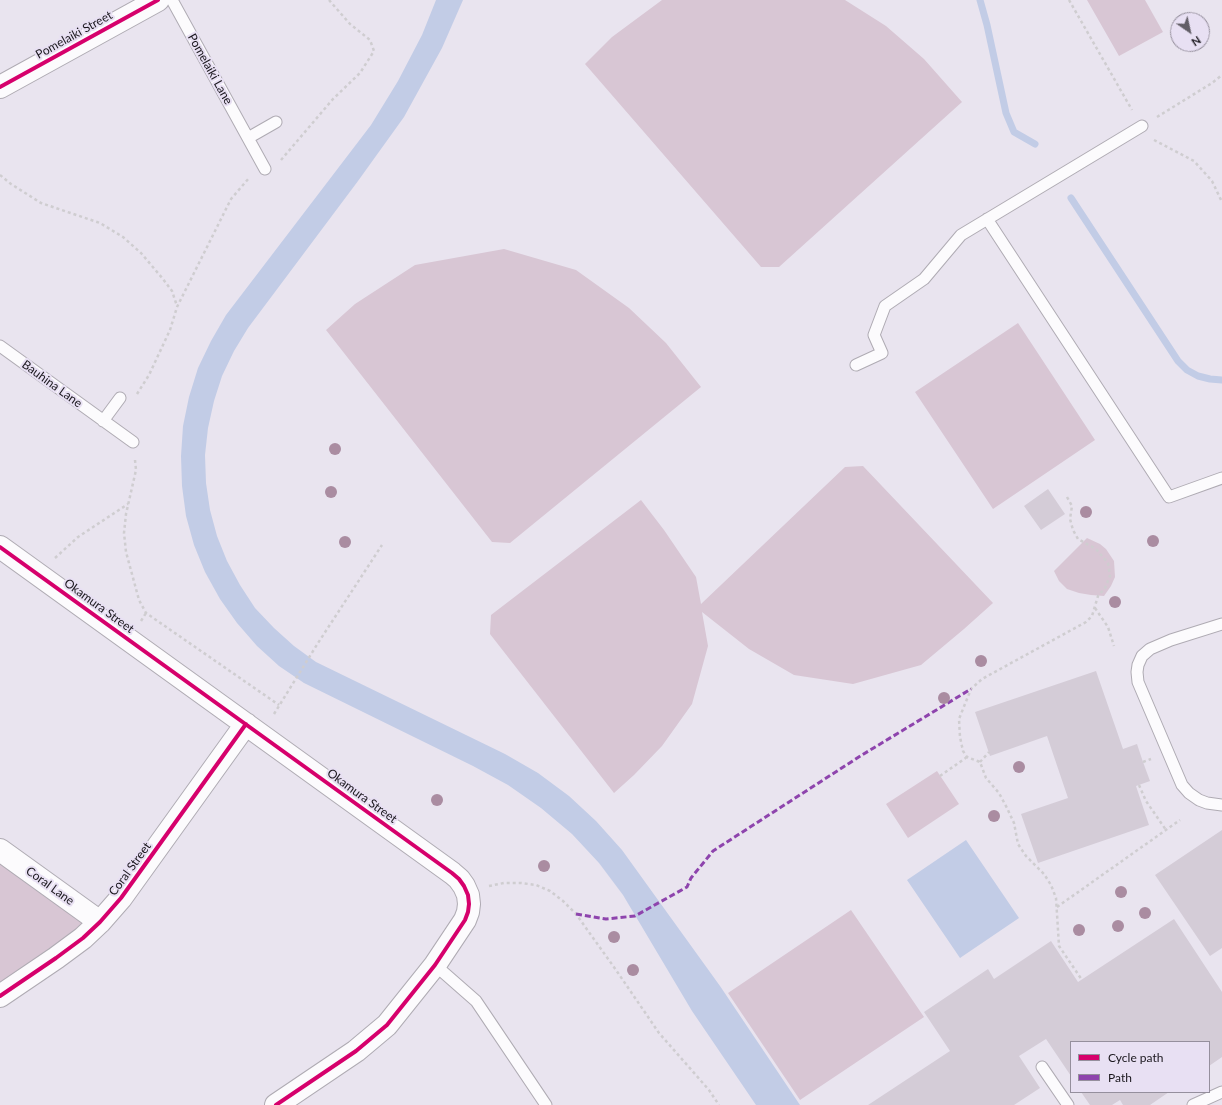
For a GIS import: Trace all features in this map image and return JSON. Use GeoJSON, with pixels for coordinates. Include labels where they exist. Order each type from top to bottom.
{"type":"FeatureCollection","features":[{"type":"Feature","properties":{"kind":"street","name":"Pomelaiki Street"},"geometry":{"type":"LineString","coordinates":[[0,87],[158,0]]}},
{"type":"Feature","properties":{"kind":"street","name":"Okamura Street"},"geometry":{"type":"LineString","coordinates":[[0,547],[459,879],[464,886],[468,895],[469,904],[465,920],[435,965],[391,1020],[377,1035],[356,1051],[276,1105]]}},
{"type":"Feature","properties":{"kind":"street","name":"Coral Street"},"geometry":{"type":"LineString","coordinates":[[0,996],[56,958],[83,938],[100,922],[121,898],[246,724]]}},
{"type":"Feature","properties":{"kind":"street","name":"Coral Lane"},"geometry":{"type":"LineString","coordinates":[[0,850],[100,922]]}},
{"type":"Feature","properties":{"kind":"lane","name":"Pomelaiki Lane"},"geometry":{"type":"LineString","coordinates":[[172,0],[265,169]]}},
{"type":"Feature","properties":{"kind":"lane"},"geometry":{"type":"LineString","coordinates":[[248,138],[276,122]]}},
{"type":"Feature","properties":{"kind":"lane"},"geometry":{"type":"LineString","coordinates":[[856,365],[882,353],[874,334],[885,306],[924,279],[961,235],[1142,126]]}},
{"type":"Feature","properties":{"kind":"lane"},"geometry":{"type":"LineString","coordinates":[[987,219],[1169,497],[1222,478]]}},
{"type":"Feature","properties":{"kind":"lane","name":"Bauhina Lane"},"geometry":{"type":"LineString","coordinates":[[0,346],[133,442]]}},
{"type":"Feature","properties":{"kind":"lane"},"geometry":{"type":"LineString","coordinates":[[103,421],[120,398]]}},
{"type":"Feature","properties":{"kind":"lane"},"geometry":{"type":"LineString","coordinates":[[1222,624],[1171,640],[1150,649],[1138,665],[1137,675],[1138,682],[1182,785],[1189,793],[1200,800],[1207,803],[1222,805]]}},
{"type":"Feature","properties":{"kind":"lane"},"geometry":{"type":"LineString","coordinates":[[435,965],[476,1001],[546,1105]]}},
{"type":"Feature","properties":{"kind":"lane"},"geometry":{"type":"LineString","coordinates":[[1042,1067],[1068,1105]]}},
{"type":"Feature","properties":{"kind":"lane"},"geometry":{"type":"LineString","coordinates":[[1193,1105],[1222,1092]]}},
{"type":"Feature","properties":{"kind":"path"},"geometry":{"type":"LineString","coordinates":[[134,399],[149,375],[170,330],[177,307],[231,199],[249,178],[281,160],[333,100],[360,73],[374,51],[370,40],[350,24],[329,0]]}},
{"type":"Feature","properties":{"kind":"path"},"geometry":{"type":"LineString","coordinates":[[1068,0],[1150,139],[1194,161],[1212,181],[1222,202]]}},
{"type":"Feature","properties":{"kind":"path"},"geometry":{"type":"LineString","coordinates":[[1142,126],[1212,83],[1222,75]]}},
{"type":"Feature","properties":{"kind":"path"},"geometry":{"type":"LineString","coordinates":[[0,175],[41,203],[100,222],[123,237],[141,253],[163,278],[172,291],[177,307]]}},
{"type":"Feature","properties":{"kind":"path"},"geometry":{"type":"LineString","coordinates":[[133,442],[136,470],[128,504],[124,533],[126,552],[139,600],[146,613],[279,705]]}},
{"type":"Feature","properties":{"kind":"path"},"geometry":{"type":"LineString","coordinates":[[1067,497],[1072,506],[1070,519],[1078,540],[1096,549],[1108,563],[1110,576],[1106,588],[1098,596],[1092,616],[1086,622],[982,679],[971,689],[959,719],[963,751],[967,757],[980,762],[986,778],[999,793],[1014,823],[1018,844],[1026,856],[1044,874],[1051,885],[1056,898],[1059,946],[1082,980]]}},
{"type":"Feature","properties":{"kind":"path"},"geometry":{"type":"LineString","coordinates":[[52,562],[78,537],[128,504]]}},
{"type":"Feature","properties":{"kind":"path"},"geometry":{"type":"LineString","coordinates":[[273,715],[382,545]]}},
{"type":"Feature","properties":{"kind":"path"},"geometry":{"type":"LineString","coordinates":[[1095,607],[1108,627],[1114,646]]}},
{"type":"Feature","properties":{"kind":"path"},"geometry":{"type":"LineString","coordinates":[[980,762],[989,752]]}},
{"type":"Feature","properties":{"kind":"path"},"geometry":{"type":"LineString","coordinates":[[940,776],[967,757]]}},
{"type":"Feature","properties":{"kind":"path"},"geometry":{"type":"LineString","coordinates":[[1143,762],[1152,759]]}},
{"type":"Feature","properties":{"kind":"path"},"geometry":{"type":"LineString","coordinates":[[1139,785],[1146,801],[1166,830]]}},
{"type":"Feature","properties":{"kind":"path"},"geometry":{"type":"LineString","coordinates":[[1057,907],[1180,820]]}},
{"type":"Feature","properties":{"kind":"path"},"geometry":{"type":"LineString","coordinates":[[484,887],[504,883],[528,884],[550,891],[563,900],[576,914],[659,1033],[710,1090],[719,1105]]}},
{"type":"Feature","properties":{"kind":"shaded area"},"geometry":{"type":"Polygon","coordinates":[[[662,0],[845,0],[886,26],[924,59],[962,102],[779,267],[761,267],[585,64],[612,37],[662,0]]]}},
{"type":"Feature","properties":{"kind":"shaded area"},"geometry":{"type":"Polygon","coordinates":[[[1087,0],[1145,0],[1163,32],[1119,56],[1087,0]]]}},
{"type":"Feature","properties":{"kind":"shaded area"},"geometry":{"type":"Polygon","coordinates":[[[504,249],[576,270],[629,308],[666,343],[701,387],[510,543],[492,542],[326,330],[355,304],[415,265],[504,249]]]}},
{"type":"Feature","properties":{"kind":"shaded area"},"geometry":{"type":"Polygon","coordinates":[[[1018,323],[1095,440],[993,509],[915,392],[1018,323]]]}},
{"type":"Feature","properties":{"kind":"shaded area"},"geometry":{"type":"Polygon","coordinates":[[[863,466],[993,603],[921,665],[853,684],[794,675],[749,649],[702,612],[708,646],[692,704],[662,746],[614,793],[490,634],[491,615],[641,500],[664,530],[696,577],[701,604],[845,467],[863,466]]]}},
{"type":"Feature","properties":{"kind":"shaded area"},"geometry":{"type":"Polygon","coordinates":[[[1087,538],[1100,544],[1106,549],[1114,561],[1115,577],[1104,596],[1079,593],[1067,589],[1059,581],[1054,571],[1087,538]]]}},
{"type":"Feature","properties":{"kind":"shaded area"},"geometry":{"type":"Polygon","coordinates":[[[937,771],[959,804],[908,838],[886,804],[937,771]]]}},
{"type":"Feature","properties":{"kind":"shaded area"},"geometry":{"type":"Polygon","coordinates":[[[0,850],[100,922],[0,996],[0,850]]]}},
{"type":"Feature","properties":{"kind":"shaded area"},"geometry":{"type":"Polygon","coordinates":[[[851,910],[924,1017],[800,1100],[728,993],[851,910]]]}},
{"type":"Feature","properties":{"kind":"water"},"geometry":{"type":"Polygon","coordinates":[[[436,0],[463,0],[442,48],[404,117],[248,328],[234,351],[222,376],[214,401],[208,428],[205,455],[206,483],[210,510],[217,536],[227,561],[255,608],[294,646],[316,662],[505,754],[538,773],[569,796],[596,821],[622,850],[720,986],[800,1105],[756,1105],[692,1011],[623,895],[599,863],[572,834],[541,808],[508,785],[473,766],[304,683],[279,666],[257,646],[237,623],[220,599],[205,572],[194,545],[186,516],[182,486],[181,456],[183,426],[189,397],[198,368],[226,315],[371,125],[398,81],[422,35],[436,0]]]}},
{"type":"Feature","properties":{"kind":"water"},"geometry":{"type":"Polygon","coordinates":[[[966,840],[1019,918],[960,958],[907,880],[966,840]]]}},
{"type":"Feature","properties":{"kind":"building"},"geometry":{"type":"Polygon","coordinates":[[[1048,489],[1065,514],[1041,530],[1024,506],[1048,489]]]}},
{"type":"Feature","properties":{"kind":"building"},"geometry":{"type":"Polygon","coordinates":[[[1096,671],[1123,749],[1137,744],[1150,781],[1136,786],[1149,825],[1038,863],[1021,814],[1068,798],[1047,736],[990,756],[975,712],[1096,671]]]}},
{"type":"Feature","properties":{"kind":"building"},"geometry":{"type":"Polygon","coordinates":[[[1222,830],[1222,948],[1210,956],[1155,875],[1222,830]]]}},
{"type":"Feature","properties":{"kind":"building"},"geometry":{"type":"Polygon","coordinates":[[[1174,919],[1222,992],[1222,1057],[1210,1065],[1210,1041],[1070,1041],[1070,1075],[1046,1039],[1019,1056],[1040,1088],[1014,1105],[868,1105],[950,1051],[924,1012],[988,969],[994,979],[1051,941],[1078,982],[1174,919]]]}},
{"type":"Feature","properties":{"kind":"building"},"geometry":{"type":"Polygon","coordinates":[[[1082,1093],[1168,1093],[1150,1105],[1123,1105],[1120,1100],[1112,1105],[1090,1105],[1082,1093]]]}},
{"type":"Feature","properties":{"kind":"waterway"},"geometry":{"type":"LineString","coordinates":[[980,0],[987,25],[1006,113],[1014,132],[1035,144]]}},
{"type":"Feature","properties":{"kind":"waterway"},"geometry":{"type":"LineString","coordinates":[[1071,198],[1178,361],[1187,370],[1198,376],[1222,380]]}},
{"type":"Feature","properties":{"kind":"marked path"},"geometry":{"type":"LineString","coordinates":[[576,914],[606,919],[635,916],[687,887],[691,878],[713,851],[862,755],[971,689]]}},
{"type":"Feature","properties":{"kind":"cycle path"},"geometry":{"type":"LineString","coordinates":[[0,87],[158,0]]}},
{"type":"Feature","properties":{"kind":"cycle path"},"geometry":{"type":"LineString","coordinates":[[0,547],[452,873],[464,886],[468,895],[469,904],[465,920],[435,965],[387,1025],[356,1051],[276,1105]]}},
{"type":"Feature","properties":{"kind":"cycle path"},"geometry":{"type":"LineString","coordinates":[[0,996],[56,958],[83,938],[100,922],[121,898],[246,724]]}}]}
